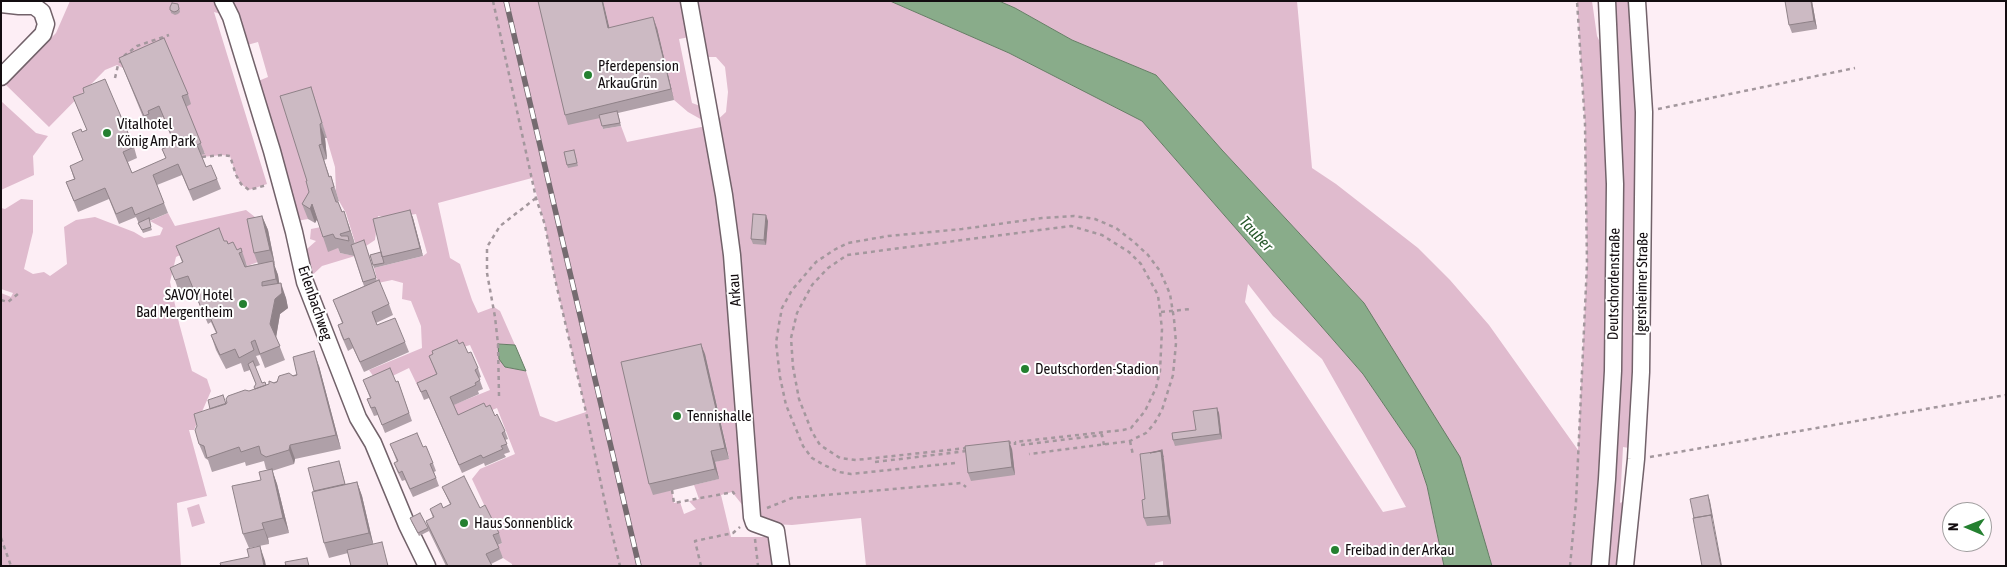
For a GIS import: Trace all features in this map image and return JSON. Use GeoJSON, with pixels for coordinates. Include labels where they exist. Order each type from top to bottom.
{"type":"FeatureCollection","features":[{"type":"Feature","properties":{"kind":"street","name":"Erlenbachweg"},"geometry":{"type":"LineString","coordinates":[[223,1],[230,17],[280,180],[305,282],[358,418],[373,443],[407,525],[428,566]]}},
{"type":"Feature","properties":{"kind":"street","name":"Arkau"},"geometry":{"type":"LineString","coordinates":[[690,1],[724,195],[732,255],[752,517]]}},
{"type":"Feature","properties":{"kind":"street","name":"Deutschordenstraße"},"geometry":{"type":"LineString","coordinates":[[1600,566],[1607,479],[1612,371],[1615,194],[1607,1]]}},
{"type":"Feature","properties":{"kind":"street","name":"Igersheimer Straße"},"geometry":{"type":"LineString","coordinates":[[1625,566],[1636,459],[1641,372],[1644,112],[1636,1]]}},
{"type":"Feature","properties":{"kind":"street"},"geometry":{"type":"LineString","coordinates":[[1,4],[34,6],[42,12],[46,24],[42,34],[1,77]]}},
{"type":"Feature","properties":{"kind":"street"},"geometry":{"type":"LineString","coordinates":[[752,517],[754,523],[776,531],[781,566]]}},
{"type":"Feature","properties":{"kind":"path"},"geometry":{"type":"LineString","coordinates":[[493,1],[536,198],[545,224],[555,279],[620,566]]}},
{"type":"Feature","properties":{"kind":"path"},"geometry":{"type":"LineString","coordinates":[[1570,566],[1576,502],[1587,264],[1585,124],[1577,1]]}},
{"type":"Feature","properties":{"kind":"path"},"geometry":{"type":"LineString","coordinates":[[115,78],[118,65],[125,55],[138,46],[169,35]]}},
{"type":"Feature","properties":{"kind":"path"},"geometry":{"type":"LineString","coordinates":[[1644,112],[1855,68]]}},
{"type":"Feature","properties":{"kind":"path"},"geometry":{"type":"LineString","coordinates":[[202,157],[230,156],[241,184],[249,190],[280,180]]}},
{"type":"Feature","properties":{"kind":"path"},"geometry":{"type":"LineString","coordinates":[[499,396],[499,359],[495,317],[487,273],[487,247],[500,226],[536,198]]}},
{"type":"Feature","properties":{"kind":"path"},"geometry":{"type":"LineString","coordinates":[[955,463],[851,474],[839,472],[812,458],[803,446],[794,428],[783,392],[777,362],[776,343],[782,308],[792,290],[816,262],[848,243],[1042,218],[1074,216],[1095,219],[1116,228],[1134,242],[1160,270],[1170,294],[1173,311],[1175,362],[1169,392],[1154,424],[1146,432],[1130,441],[1028,454]]}},
{"type":"Feature","properties":{"kind":"path"},"geometry":{"type":"LineString","coordinates":[[971,448],[856,460],[840,458],[820,445],[812,432],[799,399],[793,367],[791,338],[793,325],[801,304],[812,285],[828,268],[847,255],[858,252],[1071,226],[1102,235],[1129,252],[1141,264],[1158,295],[1161,312],[1162,353],[1156,388],[1146,411],[1131,428],[1015,442],[1015,445],[1006,445]]}},
{"type":"Feature","properties":{"kind":"path"},"geometry":{"type":"LineString","coordinates":[[1,300],[8,302],[19,293]]}},
{"type":"Feature","properties":{"kind":"path"},"geometry":{"type":"LineString","coordinates":[[1161,312],[1191,309]]}},
{"type":"Feature","properties":{"kind":"path"},"geometry":{"type":"LineString","coordinates":[[1636,459],[2006,395]]}},
{"type":"Feature","properties":{"kind":"path"},"geometry":{"type":"LineString","coordinates":[[1021,445],[1102,435],[1104,445]]}},
{"type":"Feature","properties":{"kind":"path"},"geometry":{"type":"LineString","coordinates":[[1130,441],[1133,455]]}},
{"type":"Feature","properties":{"kind":"path"},"geometry":{"type":"LineString","coordinates":[[875,462],[967,451]]}},
{"type":"Feature","properties":{"kind":"path"},"geometry":{"type":"LineString","coordinates":[[701,566],[695,541],[733,533],[752,517],[771,505],[792,498],[961,483],[966,487]]}},
{"type":"Feature","properties":{"kind":"path"},"geometry":{"type":"LineString","coordinates":[[672,490],[674,503],[733,492],[738,499]]}},
{"type":"Feature","properties":{"kind":"path"},"geometry":{"type":"LineString","coordinates":[[752,517],[758,566]]}},
{"type":"Feature","properties":{"kind":"path"},"geometry":{"type":"LineString","coordinates":[[1,538],[11,566]]}},
{"type":"Feature","properties":{"kind":"shaded area"},"geometry":{"type":"Polygon","coordinates":[[[70,1],[539,1],[600,118],[603,129],[621,126],[627,142],[711,125],[688,112],[674,100],[612,38],[603,1],[890,1],[1009,53],[1142,121],[1363,374],[1415,450],[1427,486],[1444,566],[1163,566],[1163,561],[1155,563],[1155,566],[866,566],[861,518],[792,525],[772,524],[752,517],[732,492],[721,495],[731,537],[769,537],[772,566],[512,566],[503,558],[497,546],[502,543],[472,479],[480,469],[515,454],[497,408],[461,423],[453,405],[490,390],[470,345],[460,348],[432,364],[440,382],[420,391],[409,368],[378,383],[369,370],[422,348],[421,326],[411,301],[402,299],[403,283],[392,280],[378,283],[374,268],[423,256],[427,253],[416,214],[390,218],[378,216],[375,240],[357,249],[346,213],[336,191],[335,167],[316,102],[285,111],[313,195],[314,206],[308,219],[291,222],[251,84],[268,77],[258,42],[240,47],[231,17],[214,12],[267,184],[249,190],[241,184],[230,156],[202,157],[201,155],[205,153],[123,68],[117,65],[105,70],[49,127],[5,84],[56,33],[70,1]],[[695,36],[679,39],[692,103],[709,109],[712,125],[726,112],[728,92],[725,67],[716,57],[706,57],[695,36]],[[532,178],[438,203],[450,258],[460,264],[478,313],[494,307],[500,311],[515,345],[498,344],[505,367],[526,371],[540,416],[556,422],[586,412],[555,279],[545,225],[532,178]],[[1248,284],[1245,302],[1383,512],[1406,507],[1322,359],[1273,316],[1248,284]],[[705,354],[654,494],[672,490],[674,503],[680,502],[684,514],[696,509],[689,501],[699,499],[694,485],[718,479],[715,462],[729,458],[705,354]]]}},
{"type":"Feature","properties":{"kind":"shaded area"},"geometry":{"type":"Polygon","coordinates":[[[999,1],[1297,1],[1312,168],[1336,184],[1418,248],[1450,280],[1489,325],[1578,450],[1587,264],[1585,124],[1577,1],[1592,1],[1597,36],[1610,63],[1607,1],[1637,1],[1644,112],[1625,566],[1492,566],[1489,554],[1364,303],[1222,150],[1156,75],[1072,40],[999,1]],[[1623,447],[1620,503],[1624,501],[1629,448],[1623,447]]]}},
{"type":"Feature","properties":{"kind":"shaded area"},"geometry":{"type":"Polygon","coordinates":[[[1,101],[36,133],[48,136],[33,156],[34,175],[1,190],[1,101]]]}},
{"type":"Feature","properties":{"kind":"shaded area"},"geometry":{"type":"Polygon","coordinates":[[[21,199],[33,200],[33,232],[24,269],[33,274],[44,272],[50,276],[67,264],[64,227],[76,220],[95,217],[134,232],[144,238],[160,235],[163,228],[150,221],[168,213],[175,226],[246,210],[264,224],[258,262],[247,266],[246,263],[186,252],[176,257],[170,282],[179,323],[192,371],[207,379],[211,391],[194,430],[189,430],[207,496],[177,503],[181,566],[1,566],[1,293],[11,297],[13,293],[1,289],[1,208],[5,209],[21,199]]]}},
{"type":"Feature","properties":{"kind":"shaded area"},"geometry":{"type":"Polygon","coordinates":[[[321,227],[340,253],[355,256],[322,266],[305,282],[299,256],[316,241],[310,239],[311,229],[321,227]]]}},
{"type":"Feature","properties":{"kind":"shaded area"},"geometry":{"type":"Polygon","coordinates":[[[199,504],[205,523],[192,527],[187,508],[199,504]]]}},
{"type":"Feature","properties":{"kind":"water","name":"Tauber"},"geometry":{"type":"Polygon","coordinates":[[[890,1],[999,1],[1072,40],[1156,75],[1222,150],[1364,303],[1460,457],[1492,566],[1444,566],[1427,486],[1415,450],[1363,374],[1142,121],[1009,53],[890,1]]]}},
{"type":"Feature","properties":{"kind":"water"},"geometry":{"type":"Polygon","coordinates":[[[498,344],[515,345],[526,371],[505,367],[499,359],[498,344]]]}},
{"type":"Feature","properties":{"kind":"building","name":"Pferdepension ArkauGrün"},"geometry":{"type":"Polygon","coordinates":[[[538,1],[602,1],[608,28],[653,17],[671,89],[565,115],[538,1]]]}},
{"type":"Feature","properties":{"kind":"building"},"geometry":{"type":"Polygon","coordinates":[[[1785,1],[1811,1],[1814,21],[1789,25],[1785,1]]]}},
{"type":"Feature","properties":{"kind":"building"},"geometry":{"type":"Polygon","coordinates":[[[172,3],[178,4],[179,9],[177,11],[170,10],[172,3]]]}},
{"type":"Feature","properties":{"kind":"building","name":"Vitalhotel König Am Park"},"geometry":{"type":"Polygon","coordinates":[[[164,38],[188,94],[182,96],[201,143],[197,145],[206,167],[211,165],[217,179],[189,190],[178,164],[153,175],[164,203],[135,215],[132,207],[116,214],[105,188],[74,201],[66,182],[75,179],[70,166],[83,160],[72,133],[81,129],[82,132],[87,130],[73,97],[84,93],[83,88],[105,79],[134,147],[123,152],[132,173],[166,158],[162,149],[175,144],[159,106],[148,111],[149,114],[144,116],[119,58],[164,38]]]}},
{"type":"Feature","properties":{"kind":"building"},"geometry":{"type":"Polygon","coordinates":[[[311,87],[322,123],[320,124],[322,144],[319,145],[329,177],[331,176],[334,187],[331,188],[336,202],[338,202],[342,212],[344,211],[350,231],[340,234],[341,236],[348,236],[349,241],[335,238],[333,234],[323,237],[312,204],[310,209],[302,204],[309,192],[307,181],[280,96],[311,87]]]}},
{"type":"Feature","properties":{"kind":"building"},"geometry":{"type":"Polygon","coordinates":[[[617,111],[620,123],[602,126],[599,115],[617,111]]]}},
{"type":"Feature","properties":{"kind":"building"},"geometry":{"type":"Polygon","coordinates":[[[574,150],[577,163],[567,165],[564,152],[574,150]]]}},
{"type":"Feature","properties":{"kind":"building"},"geometry":{"type":"Polygon","coordinates":[[[410,210],[420,248],[382,257],[373,219],[410,210]]]}},
{"type":"Feature","properties":{"kind":"building"},"geometry":{"type":"Polygon","coordinates":[[[753,214],[766,215],[764,240],[751,239],[753,214]]]}},
{"type":"Feature","properties":{"kind":"building"},"geometry":{"type":"Polygon","coordinates":[[[262,216],[270,250],[254,253],[247,219],[262,216]]]}},
{"type":"Feature","properties":{"kind":"building"},"geometry":{"type":"Polygon","coordinates":[[[149,218],[151,227],[142,230],[138,223],[149,218]]]}},
{"type":"Feature","properties":{"kind":"building","name":"SAVOY Hotel Bad Mergentheim"},"geometry":{"type":"Polygon","coordinates":[[[219,228],[224,241],[227,241],[228,244],[233,242],[237,250],[241,248],[242,252],[239,253],[245,267],[273,261],[276,279],[262,282],[262,286],[281,283],[282,293],[275,299],[270,324],[280,346],[260,354],[255,340],[251,342],[254,350],[239,358],[235,349],[220,355],[211,335],[217,333],[206,308],[202,310],[188,276],[175,280],[170,268],[183,262],[176,246],[219,228]]]}},
{"type":"Feature","properties":{"kind":"building"},"geometry":{"type":"Polygon","coordinates":[[[364,240],[376,278],[363,282],[351,245],[364,240]]]}},
{"type":"Feature","properties":{"kind":"building"},"geometry":{"type":"Polygon","coordinates":[[[381,252],[384,263],[373,265],[370,255],[381,252]]]}},
{"type":"Feature","properties":{"kind":"building"},"geometry":{"type":"Polygon","coordinates":[[[379,280],[389,304],[372,312],[377,325],[395,318],[405,342],[360,362],[349,338],[344,340],[338,325],[343,323],[333,300],[379,280]]]}},
{"type":"Feature","properties":{"kind":"building"},"geometry":{"type":"Polygon","coordinates":[[[457,340],[459,344],[463,342],[468,353],[471,352],[478,368],[475,370],[480,380],[475,383],[476,385],[450,397],[458,415],[484,403],[486,407],[490,405],[495,416],[497,414],[505,431],[502,433],[507,444],[501,446],[503,449],[483,458],[481,455],[459,465],[426,390],[421,392],[417,383],[437,374],[429,356],[433,354],[432,351],[457,340]]]}},
{"type":"Feature","properties":{"kind":"building","name":"Tennishalle"},"geometry":{"type":"Polygon","coordinates":[[[701,344],[725,448],[711,451],[715,469],[649,484],[621,362],[701,344]]]}},
{"type":"Feature","properties":{"kind":"building"},"geometry":{"type":"Polygon","coordinates":[[[314,351],[336,435],[290,445],[289,450],[266,457],[261,454],[259,446],[241,452],[239,447],[207,458],[204,446],[199,444],[195,430],[197,426],[194,414],[227,403],[226,399],[228,396],[269,384],[269,381],[277,382],[279,376],[289,373],[293,376],[297,375],[293,357],[314,351]]]}},
{"type":"Feature","properties":{"kind":"building"},"geometry":{"type":"Polygon","coordinates":[[[253,361],[262,383],[265,382],[266,385],[255,389],[256,384],[248,364],[253,361]]]}},
{"type":"Feature","properties":{"kind":"building"},"geometry":{"type":"Polygon","coordinates":[[[390,368],[396,382],[398,381],[409,413],[382,425],[375,407],[371,408],[367,399],[371,398],[363,380],[390,368]]]}},
{"type":"Feature","properties":{"kind":"building"},"geometry":{"type":"Polygon","coordinates":[[[223,395],[226,404],[210,409],[208,400],[223,395]]]}},
{"type":"Feature","properties":{"kind":"building"},"geometry":{"type":"Polygon","coordinates":[[[1217,408],[1220,434],[1173,440],[1172,433],[1196,430],[1193,411],[1217,408]]]}},
{"type":"Feature","properties":{"kind":"building"},"geometry":{"type":"Polygon","coordinates":[[[417,433],[423,447],[426,446],[433,463],[430,464],[436,478],[410,489],[402,471],[399,473],[394,463],[398,461],[390,444],[417,433]]]}},
{"type":"Feature","properties":{"kind":"building"},"geometry":{"type":"Polygon","coordinates":[[[1009,441],[1012,467],[968,473],[965,446],[1009,441]]]}},
{"type":"Feature","properties":{"kind":"building"},"geometry":{"type":"Polygon","coordinates":[[[1161,451],[1168,516],[1144,518],[1142,500],[1145,499],[1140,454],[1161,451]]]}},
{"type":"Feature","properties":{"kind":"building"},"geometry":{"type":"Polygon","coordinates":[[[339,461],[345,484],[314,491],[308,468],[339,461]]]}},
{"type":"Feature","properties":{"kind":"building"},"geometry":{"type":"Polygon","coordinates":[[[272,469],[283,518],[262,523],[264,529],[243,534],[232,486],[261,480],[259,472],[272,469]]]}},
{"type":"Feature","properties":{"kind":"building","name":"Haus Sonnenblick"},"geometry":{"type":"Polygon","coordinates":[[[464,476],[480,508],[485,505],[499,533],[493,535],[499,548],[486,554],[492,566],[448,566],[426,521],[434,517],[430,509],[441,503],[443,508],[451,504],[442,487],[464,476]]]}},
{"type":"Feature","properties":{"kind":"building"},"geometry":{"type":"Polygon","coordinates":[[[357,482],[369,533],[324,543],[312,492],[357,482]]]}},
{"type":"Feature","properties":{"kind":"building"},"geometry":{"type":"Polygon","coordinates":[[[1708,495],[1712,517],[1711,515],[1694,518],[1690,499],[1708,495]]]}},
{"type":"Feature","properties":{"kind":"building"},"geometry":{"type":"Polygon","coordinates":[[[420,513],[428,528],[418,533],[410,518],[420,513]]]}},
{"type":"Feature","properties":{"kind":"building"},"geometry":{"type":"Polygon","coordinates":[[[1711,515],[1721,566],[1702,566],[1693,518],[1711,515]]]}},
{"type":"Feature","properties":{"kind":"building"},"geometry":{"type":"Polygon","coordinates":[[[382,542],[388,566],[351,566],[347,550],[382,542]]]}},
{"type":"Feature","properties":{"kind":"building"},"geometry":{"type":"Polygon","coordinates":[[[260,546],[264,566],[221,566],[220,563],[249,557],[247,549],[260,546]]]}},
{"type":"Feature","properties":{"kind":"building"},"geometry":{"type":"Polygon","coordinates":[[[307,558],[309,566],[286,566],[285,562],[307,558]]]}},
{"type":"Feature","properties":{"kind":"railway"},"geometry":{"type":"LineString","coordinates":[[506,1],[639,566]]}},
{"type":"Feature","properties":{"kind":"place","name":"Pferdepension ArkauGrün"},"geometry":{"type":"Point","coordinates":[588,75]}},
{"type":"Feature","properties":{"kind":"place","name":"Vitalhotel König Am Park"},"geometry":{"type":"Point","coordinates":[107,133]}},
{"type":"Feature","properties":{"kind":"place","name":"SAVOY Hotel Bad Mergentheim"},"geometry":{"type":"Point","coordinates":[243,304]}},
{"type":"Feature","properties":{"kind":"place","name":"Deutschorden-Stadion"},"geometry":{"type":"Point","coordinates":[1025,369]}},
{"type":"Feature","properties":{"kind":"place","name":"Tennishalle"},"geometry":{"type":"Point","coordinates":[677,416]}},
{"type":"Feature","properties":{"kind":"place","name":"Haus Sonnenblick"},"geometry":{"type":"Point","coordinates":[464,523]}},
{"type":"Feature","properties":{"kind":"place","name":"Freibad in der Arkau"},"geometry":{"type":"Point","coordinates":[1335,550]}}]}
